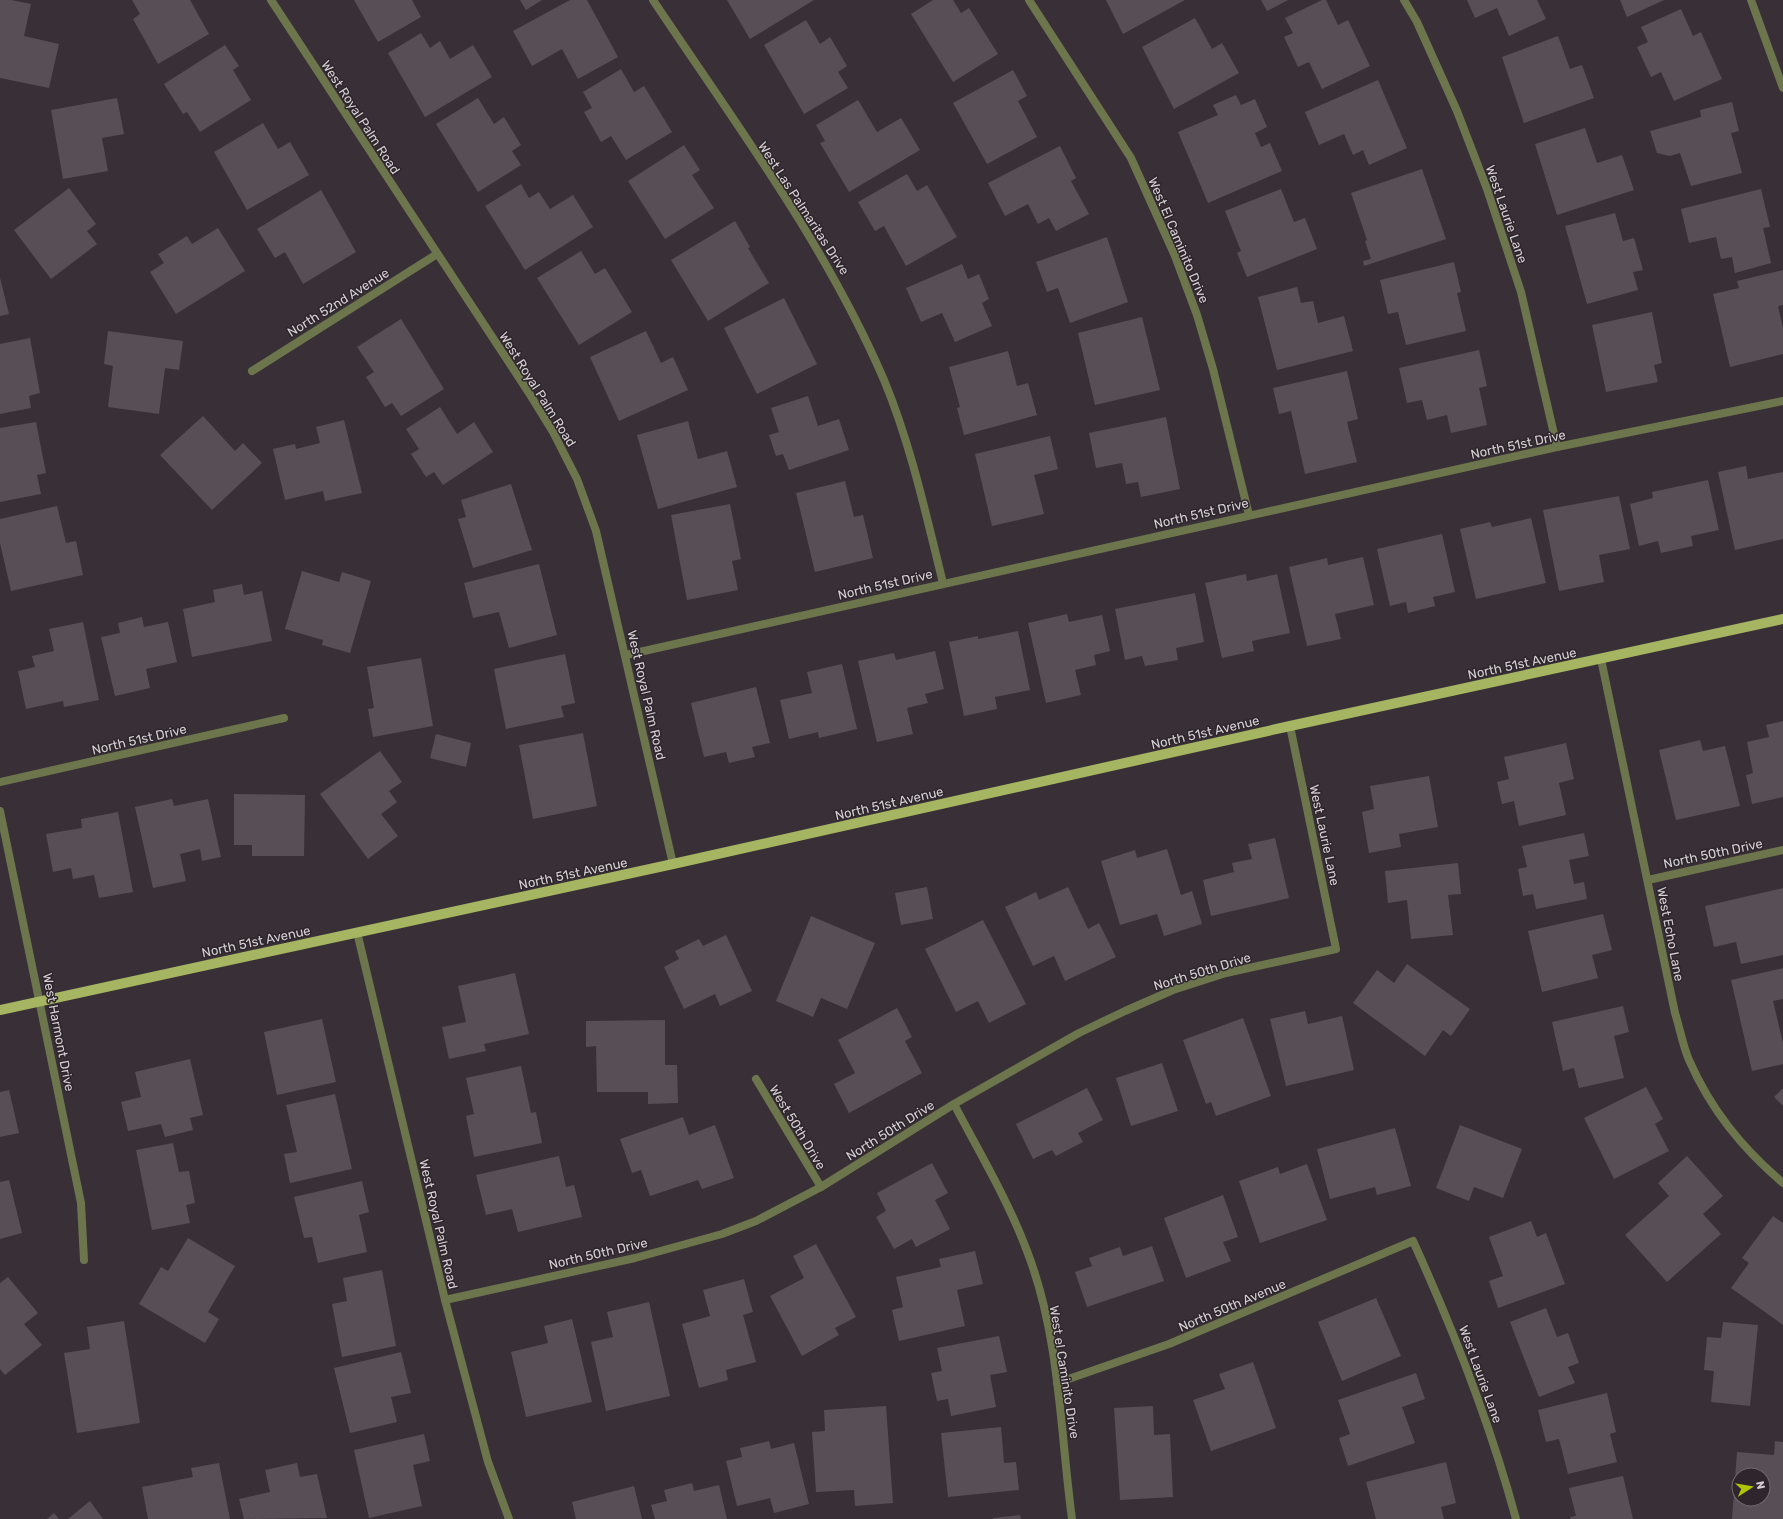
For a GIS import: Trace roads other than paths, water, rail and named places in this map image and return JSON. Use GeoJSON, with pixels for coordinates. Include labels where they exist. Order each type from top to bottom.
{"type":"FeatureCollection","features":[{"type":"Feature","properties":{"kind":"main road","name":"North 51st Avenue"},"geometry":{"type":"LineString","coordinates":[[0,1010],[673,864],[1290,726],[1783,619]]}},
{"type":"Feature","properties":{"kind":"street","name":"West Royal Palm Road"},"geometry":{"type":"LineString","coordinates":[[271,0],[529,394],[553,432],[576,479],[596,531],[626,655],[673,864]]}},
{"type":"Feature","properties":{"kind":"street","name":"West Las Palmaritas Drive"},"geometry":{"type":"LineString","coordinates":[[653,0],[815,243],[854,315],[885,382],[916,474],[942,583]]}},
{"type":"Feature","properties":{"kind":"street","name":"West El Caminito Drive"},"geometry":{"type":"LineString","coordinates":[[1029,0],[1131,158],[1175,256],[1197,315],[1213,369],[1249,515]]}},
{"type":"Feature","properties":{"kind":"street","name":"West Laurie Lane"},"geometry":{"type":"LineString","coordinates":[[1404,0],[1417,22],[1454,105],[1487,190],[1521,292],[1557,447]]}},
{"type":"Feature","properties":{"kind":"street"},"geometry":{"type":"LineString","coordinates":[[1751,0],[1783,88]]}},
{"type":"Feature","properties":{"kind":"street","name":"North 52nd Avenue"},"geometry":{"type":"LineString","coordinates":[[252,371],[437,254]]}},
{"type":"Feature","properties":{"kind":"street","name":"North 51st Drive"},"geometry":{"type":"LineString","coordinates":[[626,655],[942,583],[1557,447],[1783,401]]}},
{"type":"Feature","properties":{"kind":"street","name":"West Echo Lane"},"geometry":{"type":"LineString","coordinates":[[1601,659],[1675,1014],[1689,1059],[1708,1099],[1729,1129],[1759,1163],[1783,1183]]}},
{"type":"Feature","properties":{"kind":"street","name":"North 51st Drive"},"geometry":{"type":"LineString","coordinates":[[0,782],[284,718]]}},
{"type":"Feature","properties":{"kind":"street","name":"West Laurie Lane"},"geometry":{"type":"LineString","coordinates":[[1290,726],[1336,949]]}},
{"type":"Feature","properties":{"kind":"street","name":"West Harmont Drive"},"geometry":{"type":"LineString","coordinates":[[0,811],[81,1203],[84,1260]]}},
{"type":"Feature","properties":{"kind":"street","name":"North 50th Drive"},"geometry":{"type":"LineString","coordinates":[[1648,880],[1783,850]]}},
{"type":"Feature","properties":{"kind":"street","name":"West Royal Palm Road"},"geometry":{"type":"LineString","coordinates":[[357,932],[445,1300],[488,1462],[509,1519]]}},
{"type":"Feature","properties":{"kind":"street","name":"North 50th Drive"},"geometry":{"type":"LineString","coordinates":[[445,1300],[627,1259],[722,1234],[756,1221],[820,1187],[954,1104],[1079,1033],[1173,990],[1226,974],[1336,949]]}},
{"type":"Feature","properties":{"kind":"street","name":"West 50th Drive"},"geometry":{"type":"LineString","coordinates":[[756,1079],[820,1187]]}},
{"type":"Feature","properties":{"kind":"street","name":"West el Caminito Drive"},"geometry":{"type":"LineString","coordinates":[[954,1104],[1006,1202],[1028,1251],[1047,1320],[1057,1383],[1072,1519]]}},
{"type":"Feature","properties":{"kind":"street","name":"West Laurie Lane"},"geometry":{"type":"LineString","coordinates":[[1413,1241],[1446,1314],[1479,1401],[1516,1519]]}},
{"type":"Feature","properties":{"kind":"street","name":"North 50th Avenue"},"geometry":{"type":"LineString","coordinates":[[1057,1383],[1169,1344],[1413,1241]]}}]}
